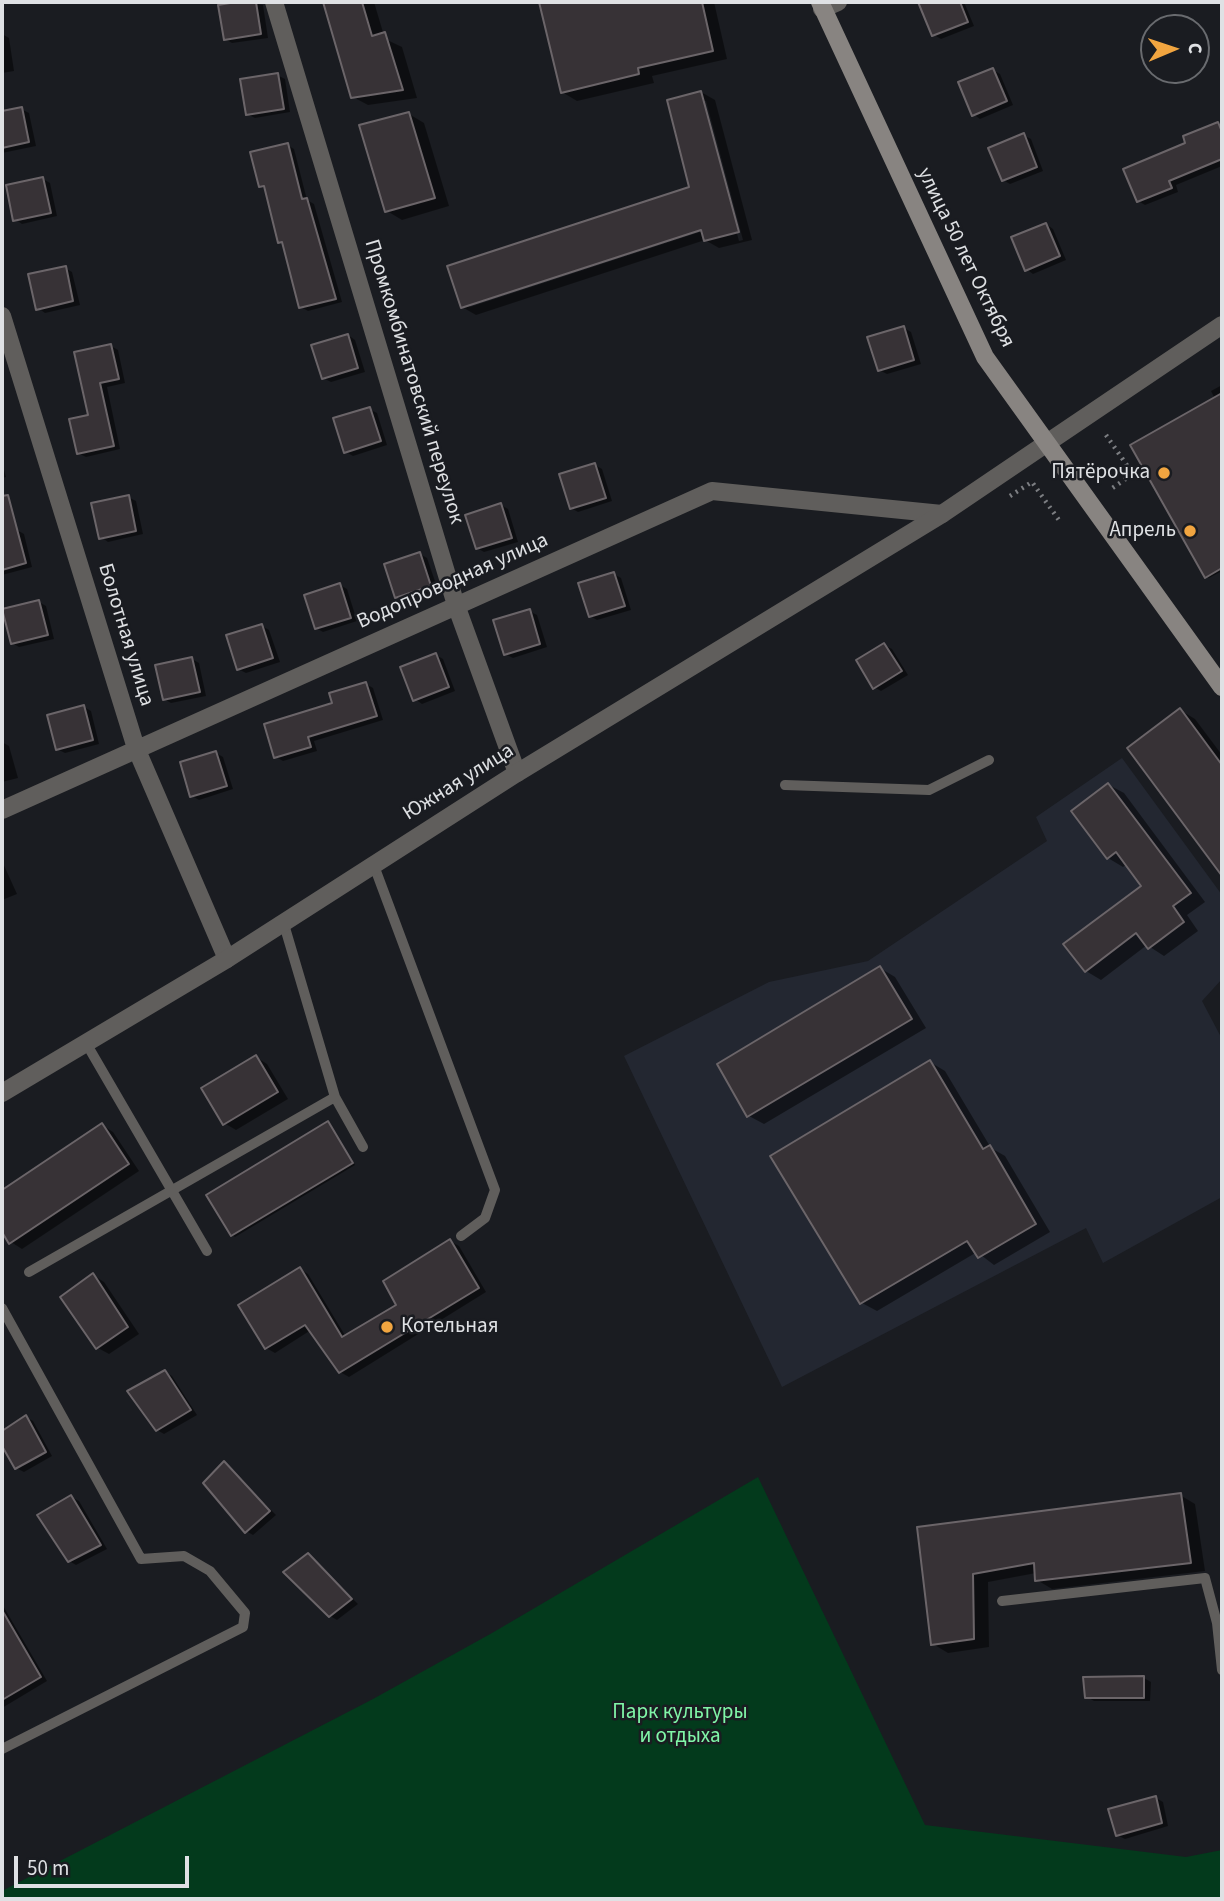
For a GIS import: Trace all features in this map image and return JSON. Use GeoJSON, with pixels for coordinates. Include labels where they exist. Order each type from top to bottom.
{"type":"FeatureCollection","features":[{"type":"Feature","properties":{"kind":"main road","name":"улица 50 лет Октября"},"geometry":{"type":"LineString","coordinates":[[827,4],[985,357],[1222,687]]}},
{"type":"Feature","properties":{"kind":"street","name":"Промкомбинатовский переулок"},"geometry":{"type":"LineString","coordinates":[[274,2],[456,605],[517,773]]}},
{"type":"Feature","properties":{"kind":"street","name":"Болотная улица"},"geometry":{"type":"LineString","coordinates":[[2,316],[136,748],[227,958]]}},
{"type":"Feature","properties":{"kind":"street"},"geometry":{"type":"LineString","coordinates":[[1047,443],[1222,325]]}},
{"type":"Feature","properties":{"kind":"street","name":"Южная улица"},"geometry":{"type":"LineString","coordinates":[[2,1093],[227,958],[517,773],[942,514],[1047,443]]}},
{"type":"Feature","properties":{"kind":"street","name":"Водопроводная улица"},"geometry":{"type":"LineString","coordinates":[[2,810],[712,491],[942,514]]}},
{"type":"Feature","properties":{"kind":"lane"},"geometry":{"type":"LineString","coordinates":[[785,785],[929,790],[989,760]]}},
{"type":"Feature","properties":{"kind":"lane"},"geometry":{"type":"LineString","coordinates":[[373,863],[495,1191],[485,1218],[461,1236]]}},
{"type":"Feature","properties":{"kind":"lane"},"geometry":{"type":"LineString","coordinates":[[283,921],[335,1097],[363,1147]]}},
{"type":"Feature","properties":{"kind":"lane"},"geometry":{"type":"LineString","coordinates":[[86,1043],[207,1251]]}},
{"type":"Feature","properties":{"kind":"lane"},"geometry":{"type":"LineString","coordinates":[[29,1272],[335,1097]]}},
{"type":"Feature","properties":{"kind":"lane"},"geometry":{"type":"LineString","coordinates":[[2,1308],[141,1559],[184,1556],[210,1571],[244,1613],[243,1627],[2,1749]]}},
{"type":"Feature","properties":{"kind":"lane"},"geometry":{"type":"LineString","coordinates":[[1002,1601],[1205,1578],[1217,1623],[1222,1670]]}},
{"type":"Feature","properties":{"kind":"path"},"geometry":{"type":"LineString","coordinates":[[1107,435],[1133,474],[1111,489]]}},
{"type":"Feature","properties":{"kind":"path"},"geometry":{"type":"LineString","coordinates":[[1001,501],[1032,482],[1061,523]]}},
{"type":"Feature","properties":{"kind":"shaded area"},"geometry":{"type":"Polygon","coordinates":[[[1122,758],[1222,895],[1222,979],[1202,1001],[1222,1039],[1222,1197],[1103,1263],[1086,1228],[782,1387],[624,1056],[769,982],[868,961],[1047,841],[1036,817],[1122,758]]]}},
{"type":"Feature","properties":{"kind":"green space","name":"Парк культуры и отдыха"},"geometry":{"type":"Polygon","coordinates":[[[758,1477],[925,1825],[1186,1857],[1222,1850],[1222,1899],[2,1899],[2,1891],[373,1699],[492,1633],[758,1477]]]}},
{"type":"Feature","properties":{"kind":"building"},"geometry":{"type":"Polygon","coordinates":[[[256,2],[261,34],[224,40],[218,5],[256,2]]]}},
{"type":"Feature","properties":{"kind":"building"},"geometry":{"type":"Polygon","coordinates":[[[323,2],[362,2],[372,36],[385,32],[403,90],[351,98],[323,2]]]}},
{"type":"Feature","properties":{"kind":"building"},"geometry":{"type":"Polygon","coordinates":[[[539,2],[702,2],[713,51],[638,68],[639,74],[561,93],[539,2]]]}},
{"type":"Feature","properties":{"kind":"building"},"geometry":{"type":"Polygon","coordinates":[[[918,2],[960,2],[968,22],[932,36],[918,2]]]}},
{"type":"Feature","properties":{"kind":"building"},"geometry":{"type":"Polygon","coordinates":[[[993,68],[1007,101],[972,116],[958,82],[993,68]]]}},
{"type":"Feature","properties":{"kind":"building"},"geometry":{"type":"Polygon","coordinates":[[[278,73],[284,109],[246,115],[240,79],[278,73]]]}},
{"type":"Feature","properties":{"kind":"building"},"geometry":{"type":"Polygon","coordinates":[[[701,91],[739,232],[704,241],[701,230],[461,308],[447,266],[689,187],[667,100],[701,91]]]}},
{"type":"Feature","properties":{"kind":"building"},"geometry":{"type":"Polygon","coordinates":[[[22,107],[29,142],[2,148],[2,111],[22,107]]]}},
{"type":"Feature","properties":{"kind":"building"},"geometry":{"type":"Polygon","coordinates":[[[409,112],[435,198],[385,212],[359,125],[409,112]]]}},
{"type":"Feature","properties":{"kind":"building"},"geometry":{"type":"Polygon","coordinates":[[[1218,122],[1222,132],[1222,159],[1169,181],[1172,188],[1137,202],[1123,169],[1185,143],[1183,136],[1218,122]]]}},
{"type":"Feature","properties":{"kind":"building"},"geometry":{"type":"Polygon","coordinates":[[[1024,133],[1037,167],[1002,181],[988,148],[1024,133]]]}},
{"type":"Feature","properties":{"kind":"building"},"geometry":{"type":"Polygon","coordinates":[[[288,143],[302,199],[307,198],[336,299],[299,308],[282,242],[278,243],[264,186],[259,187],[250,152],[288,143]]]}},
{"type":"Feature","properties":{"kind":"building"},"geometry":{"type":"Polygon","coordinates":[[[43,177],[51,213],[13,221],[6,185],[43,177]]]}},
{"type":"Feature","properties":{"kind":"building"},"geometry":{"type":"Polygon","coordinates":[[[1046,223],[1060,256],[1025,271],[1011,237],[1046,223]]]}},
{"type":"Feature","properties":{"kind":"building"},"geometry":{"type":"Polygon","coordinates":[[[66,266],[73,301],[36,310],[28,274],[66,266]]]}},
{"type":"Feature","properties":{"kind":"building"},"geometry":{"type":"Polygon","coordinates":[[[904,326],[914,360],[878,371],[867,337],[904,326]]]}},
{"type":"Feature","properties":{"kind":"building"},"geometry":{"type":"Polygon","coordinates":[[[348,334],[358,368],[322,379],[311,345],[348,334]]]}},
{"type":"Feature","properties":{"kind":"building"},"geometry":{"type":"Polygon","coordinates":[[[111,344],[119,379],[100,383],[114,446],[77,454],[69,419],[88,415],[74,352],[111,344]]]}},
{"type":"Feature","properties":{"kind":"building"},"geometry":{"type":"Polygon","coordinates":[[[1222,393],[1222,568],[1205,578],[1130,445],[1222,393]]]}},
{"type":"Feature","properties":{"kind":"building"},"geometry":{"type":"Polygon","coordinates":[[[370,407],[381,441],[344,453],[333,418],[370,407]]]}},
{"type":"Feature","properties":{"kind":"building"},"geometry":{"type":"Polygon","coordinates":[[[595,463],[606,498],[570,509],[559,474],[595,463]]]}},
{"type":"Feature","properties":{"kind":"building"},"geometry":{"type":"Polygon","coordinates":[[[8,495],[26,563],[2,570],[2,496],[8,495]]]}},
{"type":"Feature","properties":{"kind":"building"},"geometry":{"type":"Polygon","coordinates":[[[129,495],[136,531],[99,539],[91,503],[129,495]]]}},
{"type":"Feature","properties":{"kind":"building"},"geometry":{"type":"Polygon","coordinates":[[[501,503],[512,538],[476,549],[465,515],[501,503]]]}},
{"type":"Feature","properties":{"kind":"building"},"geometry":{"type":"Polygon","coordinates":[[[420,552],[431,586],[395,598],[384,564],[420,552]]]}},
{"type":"Feature","properties":{"kind":"building"},"geometry":{"type":"Polygon","coordinates":[[[614,572],[625,606],[589,617],[578,583],[614,572]]]}},
{"type":"Feature","properties":{"kind":"building"},"geometry":{"type":"Polygon","coordinates":[[[340,583],[351,618],[315,629],[304,595],[340,583]]]}},
{"type":"Feature","properties":{"kind":"building"},"geometry":{"type":"Polygon","coordinates":[[[39,600],[48,635],[11,644],[2,609],[39,600]]]}},
{"type":"Feature","properties":{"kind":"building"},"geometry":{"type":"Polygon","coordinates":[[[530,609],[540,644],[504,655],[493,620],[530,609]]]}},
{"type":"Feature","properties":{"kind":"building"},"geometry":{"type":"Polygon","coordinates":[[[262,624],[273,658],[237,670],[226,635],[262,624]]]}},
{"type":"Feature","properties":{"kind":"building"},"geometry":{"type":"Polygon","coordinates":[[[884,643],[902,671],[873,689],[856,660],[884,643]]]}},
{"type":"Feature","properties":{"kind":"building"},"geometry":{"type":"Polygon","coordinates":[[[436,653],[449,687],[413,701],[400,667],[436,653]]]}},
{"type":"Feature","properties":{"kind":"building"},"geometry":{"type":"Polygon","coordinates":[[[192,657],[200,692],[163,700],[155,665],[192,657]]]}},
{"type":"Feature","properties":{"kind":"building"},"geometry":{"type":"Polygon","coordinates":[[[366,682],[377,716],[308,737],[311,747],[274,758],[264,724],[332,703],[329,693],[366,682]]]}},
{"type":"Feature","properties":{"kind":"building"},"geometry":{"type":"Polygon","coordinates":[[[84,705],[93,740],[56,750],[47,715],[84,705]]]}},
{"type":"Feature","properties":{"kind":"building"},"geometry":{"type":"Polygon","coordinates":[[[1180,708],[1222,765],[1222,876],[1127,748],[1180,708]]]}},
{"type":"Feature","properties":{"kind":"building"},"geometry":{"type":"Polygon","coordinates":[[[216,751],[227,786],[190,797],[180,762],[216,751]]]}},
{"type":"Feature","properties":{"kind":"building"},"geometry":{"type":"Polygon","coordinates":[[[1108,783],[1191,893],[1173,906],[1184,922],[1148,949],[1136,933],[1085,972],[1063,944],[1141,886],[1116,852],[1107,859],[1071,811],[1108,783]]]}},
{"type":"Feature","properties":{"kind":"building"},"geometry":{"type":"Polygon","coordinates":[[[880,966],[912,1019],[747,1117],[717,1064],[880,966]]]}},
{"type":"Feature","properties":{"kind":"building"},"geometry":{"type":"Polygon","coordinates":[[[256,1055],[278,1092],[223,1125],[201,1088],[256,1055]]]}},
{"type":"Feature","properties":{"kind":"building"},"geometry":{"type":"Polygon","coordinates":[[[930,1060],[983,1149],[990,1145],[1036,1224],[978,1258],[967,1241],[860,1304],[770,1156],[930,1060]]]}},
{"type":"Feature","properties":{"kind":"building"},"geometry":{"type":"Polygon","coordinates":[[[328,1121],[353,1163],[231,1236],[206,1195],[328,1121]]]}},
{"type":"Feature","properties":{"kind":"building"},"geometry":{"type":"Polygon","coordinates":[[[102,1123],[129,1164],[9,1244],[2,1232],[2,1190],[102,1123]]]}},
{"type":"Feature","properties":{"kind":"building","name":"Котельная"},"geometry":{"type":"Polygon","coordinates":[[[450,1239],[479,1288],[339,1373],[305,1325],[265,1349],[238,1305],[300,1267],[342,1337],[396,1305],[383,1281],[450,1239]]]}},
{"type":"Feature","properties":{"kind":"building"},"geometry":{"type":"Polygon","coordinates":[[[93,1273],[128,1327],[96,1349],[60,1297],[93,1273]]]}},
{"type":"Feature","properties":{"kind":"building"},"geometry":{"type":"Polygon","coordinates":[[[165,1370],[191,1410],[156,1431],[127,1391],[165,1370]]]}},
{"type":"Feature","properties":{"kind":"building"},"geometry":{"type":"Polygon","coordinates":[[[26,1415],[46,1452],[15,1469],[2,1446],[2,1431],[26,1415]]]}},
{"type":"Feature","properties":{"kind":"building"},"geometry":{"type":"Polygon","coordinates":[[[224,1461],[270,1511],[245,1533],[203,1483],[224,1461]]]}},
{"type":"Feature","properties":{"kind":"building"},"geometry":{"type":"Polygon","coordinates":[[[1181,1493],[1191,1563],[1035,1581],[1034,1563],[973,1574],[974,1639],[931,1645],[917,1527],[1181,1493]]]}},
{"type":"Feature","properties":{"kind":"building"},"geometry":{"type":"Polygon","coordinates":[[[71,1495],[101,1545],[68,1562],[37,1515],[71,1495]]]}},
{"type":"Feature","properties":{"kind":"building"},"geometry":{"type":"Polygon","coordinates":[[[308,1553],[352,1599],[329,1617],[283,1572],[308,1553]]]}},
{"type":"Feature","properties":{"kind":"building"},"geometry":{"type":"Polygon","coordinates":[[[2,1610],[41,1677],[2,1700],[2,1610]]]}},
{"type":"Feature","properties":{"kind":"building"},"geometry":{"type":"Polygon","coordinates":[[[1144,1676],[1144,1698],[1085,1698],[1083,1677],[1144,1676]]]}},
{"type":"Feature","properties":{"kind":"building"},"geometry":{"type":"Polygon","coordinates":[[[1156,1796],[1162,1823],[1116,1836],[1108,1809],[1156,1796]]]}},
{"type":"Feature","properties":{"kind":"place","name":"Пятёрочка"},"geometry":{"type":"Point","coordinates":[1164,473]}},
{"type":"Feature","properties":{"kind":"place","name":"Апрель"},"geometry":{"type":"Point","coordinates":[1190,531]}},
{"type":"Feature","properties":{"kind":"place","name":"Котельная"},"geometry":{"type":"Point","coordinates":[387,1327]}}]}
